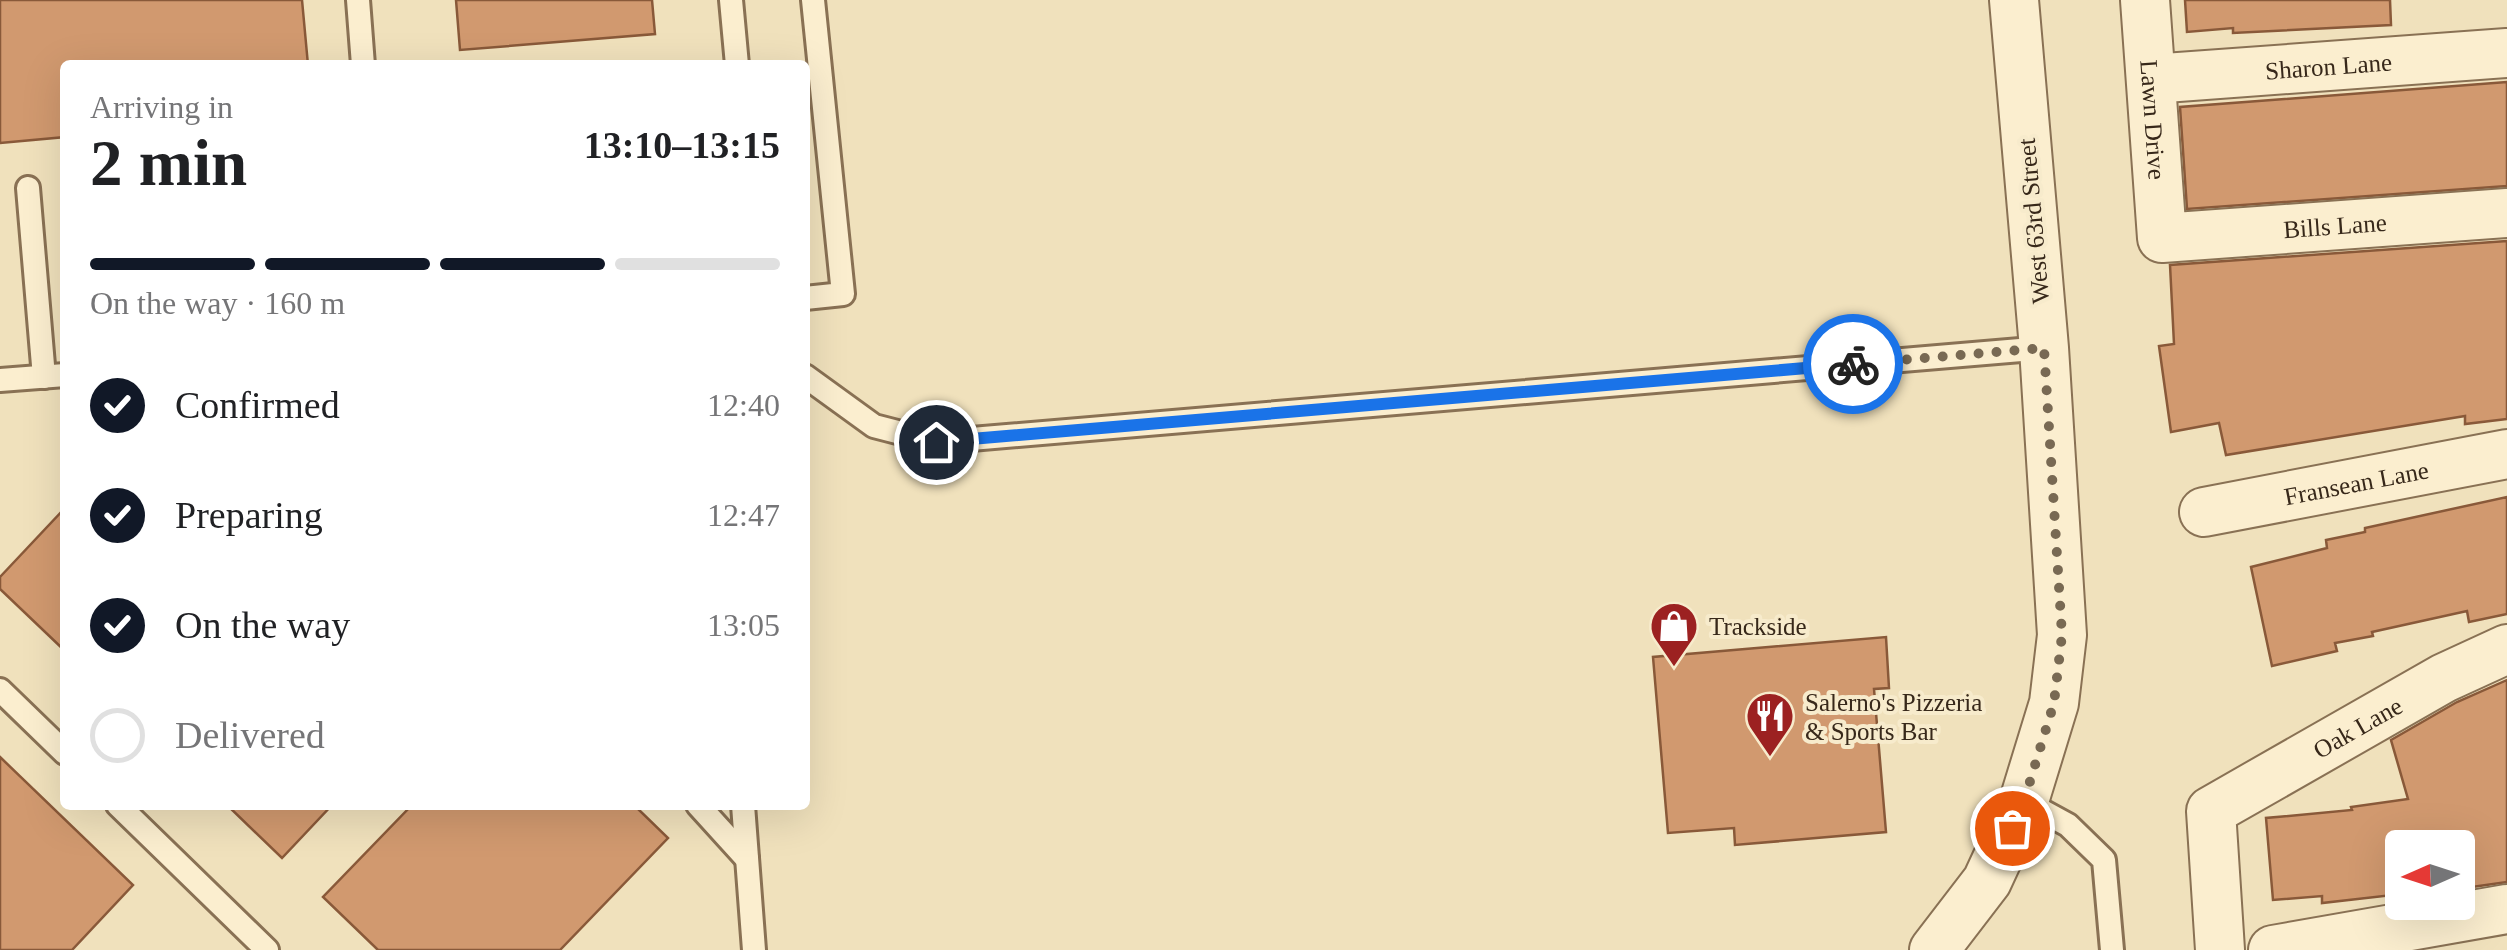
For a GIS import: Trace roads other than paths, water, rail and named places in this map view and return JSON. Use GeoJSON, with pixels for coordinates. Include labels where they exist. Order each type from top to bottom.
{"type":"FeatureCollection","features":[{"type":"Feature","properties":{"kind":"street","name":"West 63rd Street"},"geometry":{"type":"LineString","coordinates":[[1934,950],[1987,881],[2024,801],[2054,703],[2062,635],[2044,348],[2014,0]]}},
{"type":"Feature","properties":{"kind":"street","name":"Lawn Drive"},"geometry":{"type":"LineString","coordinates":[[2145,0],[2162,238]]}},
{"type":"Feature","properties":{"kind":"street","name":"Sharon Lane"},"geometry":{"type":"LineString","coordinates":[[2150,80],[2507,53]]}},
{"type":"Feature","properties":{"kind":"street","name":"Bills Lane"},"geometry":{"type":"LineString","coordinates":[[2162,238],[2507,213]]}},
{"type":"Feature","properties":{"kind":"street","name":"Fransean Lane"},"geometry":{"type":"LineString","coordinates":[[2204,512],[2507,454]]}},
{"type":"Feature","properties":{"kind":"street","name":"Oak Lane"},"geometry":{"type":"LineString","coordinates":[[2220,950],[2210,810],[2444,678],[2507,649]]}},
{"type":"Feature","properties":{"kind":"street"},"geometry":{"type":"LineString","coordinates":[[2272,950],[2507,908]]}},
{"type":"Feature","properties":{"kind":"lane"},"geometry":{"type":"LineString","coordinates":[[358,0],[363,60]]}},
{"type":"Feature","properties":{"kind":"lane"},"geometry":{"type":"LineString","coordinates":[[732,0],[737,60]]}},
{"type":"Feature","properties":{"kind":"lane"},"geometry":{"type":"LineString","coordinates":[[810,297],[843,294],[813,0]]}},
{"type":"Feature","properties":{"kind":"lane"},"geometry":{"type":"LineString","coordinates":[[0,380],[54,376],[28,188]]}},
{"type":"Feature","properties":{"kind":"lane"},"geometry":{"type":"LineString","coordinates":[[810,380],[874,426],[936,442],[2044,348]]}},
{"type":"Feature","properties":{"kind":"lane"},"geometry":{"type":"LineString","coordinates":[[0,690],[60,748]]}},
{"type":"Feature","properties":{"kind":"lane"},"geometry":{"type":"LineString","coordinates":[[2024,801],[2068,825],[2104,860],[2112,950]]}},
{"type":"Feature","properties":{"kind":"lane"},"geometry":{"type":"LineString","coordinates":[[123,810],[267,950]]}},
{"type":"Feature","properties":{"kind":"lane"},"geometry":{"type":"LineString","coordinates":[[703,810],[747,859]]}},
{"type":"Feature","properties":{"kind":"lane"},"geometry":{"type":"LineString","coordinates":[[743,810],[754,950]]}},
{"type":"Feature","properties":{"kind":"place","name":"Trackside"},"geometry":{"type":"Point","coordinates":[1674,668]}},
{"type":"Feature","properties":{"kind":"place","name":"Salerno's Pizzeria & Sports Bar"},"geometry":{"type":"Point","coordinates":[1770,758]}}]}
